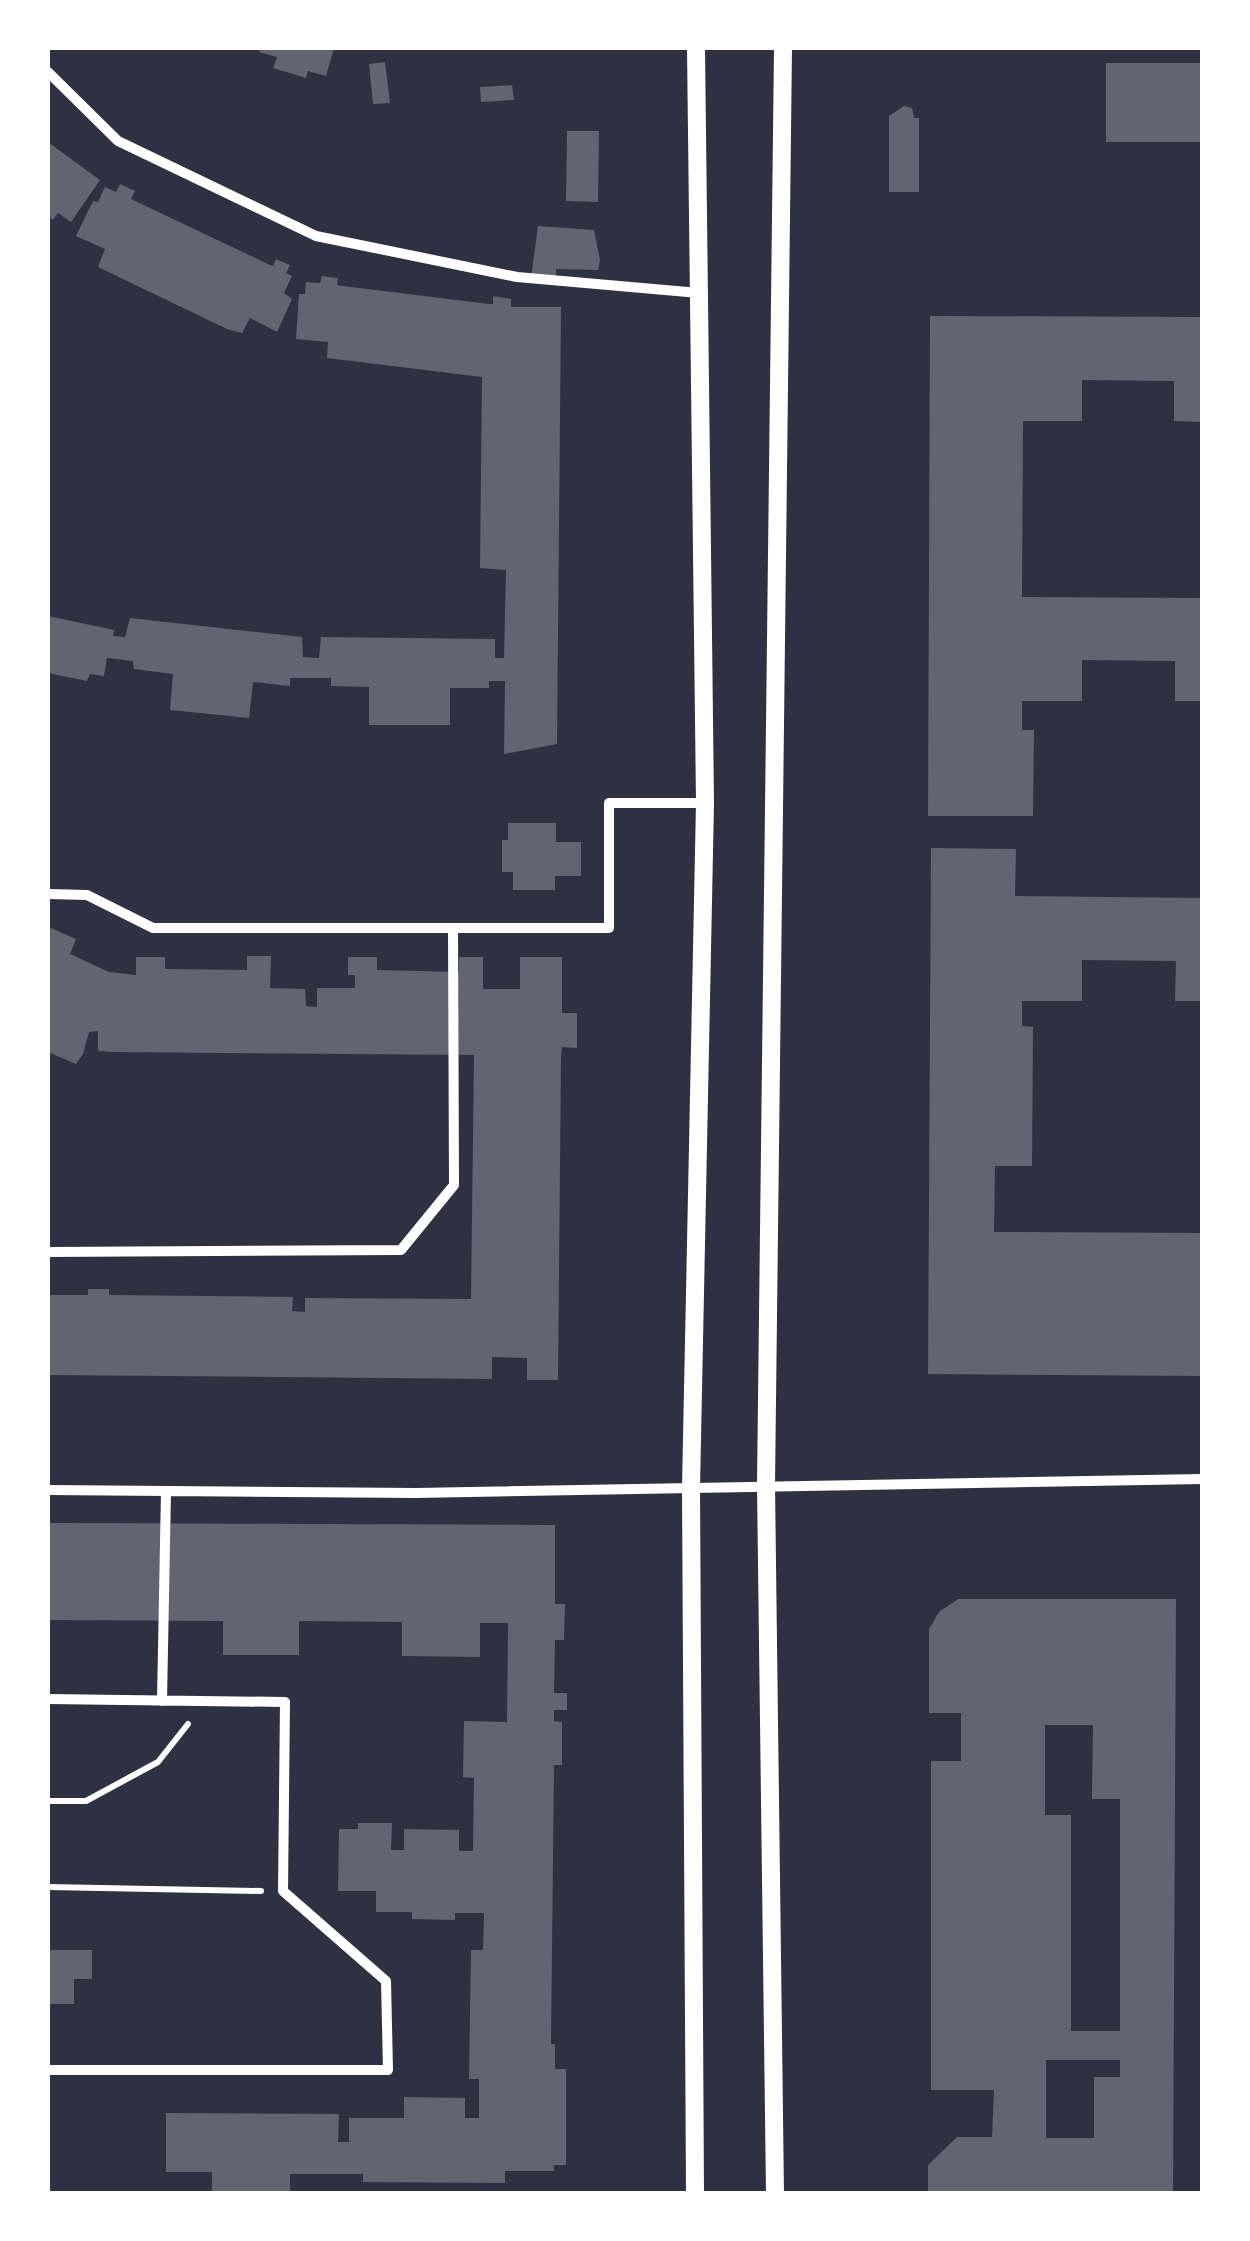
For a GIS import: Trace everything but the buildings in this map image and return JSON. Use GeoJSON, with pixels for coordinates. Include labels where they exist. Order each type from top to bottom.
{"type":"FeatureCollection","features":[{"type":"Feature","properties":{"kind":"street"},"geometry":{"type":"LineString","coordinates":[[696,48],[704,803],[691,1488],[696,2194]]}},
{"type":"Feature","properties":{"kind":"street"},"geometry":{"type":"LineString","coordinates":[[775,2194],[766,1485],[783,48]]}},
{"type":"Feature","properties":{"kind":"street"},"geometry":{"type":"LineString","coordinates":[[48,72],[118,141],[316,236],[516,278],[699,293]]}},
{"type":"Feature","properties":{"kind":"street"},"geometry":{"type":"LineString","coordinates":[[48,894],[87,896],[153,928],[609,928],[609,803],[704,803]]}},
{"type":"Feature","properties":{"kind":"street"},"geometry":{"type":"LineString","coordinates":[[48,1252],[401,1250],[454,1184],[453,928]]}},
{"type":"Feature","properties":{"kind":"street"},"geometry":{"type":"LineString","coordinates":[[48,1490],[416,1493],[1202,1479]]}},
{"type":"Feature","properties":{"kind":"street"},"geometry":{"type":"LineString","coordinates":[[162,1701],[166,1491]]}},
{"type":"Feature","properties":{"kind":"street"},"geometry":{"type":"LineString","coordinates":[[48,1700],[285,1702],[282,1891],[386,1981],[388,2070],[48,2070]]}},
{"type":"Feature","properties":{"kind":"path"},"geometry":{"type":"LineString","coordinates":[[48,1801],[86,1802],[158,1762],[205,1702]]}},
{"type":"Feature","properties":{"kind":"path"},"geometry":{"type":"LineString","coordinates":[[48,1887],[282,1891]]}}]}
